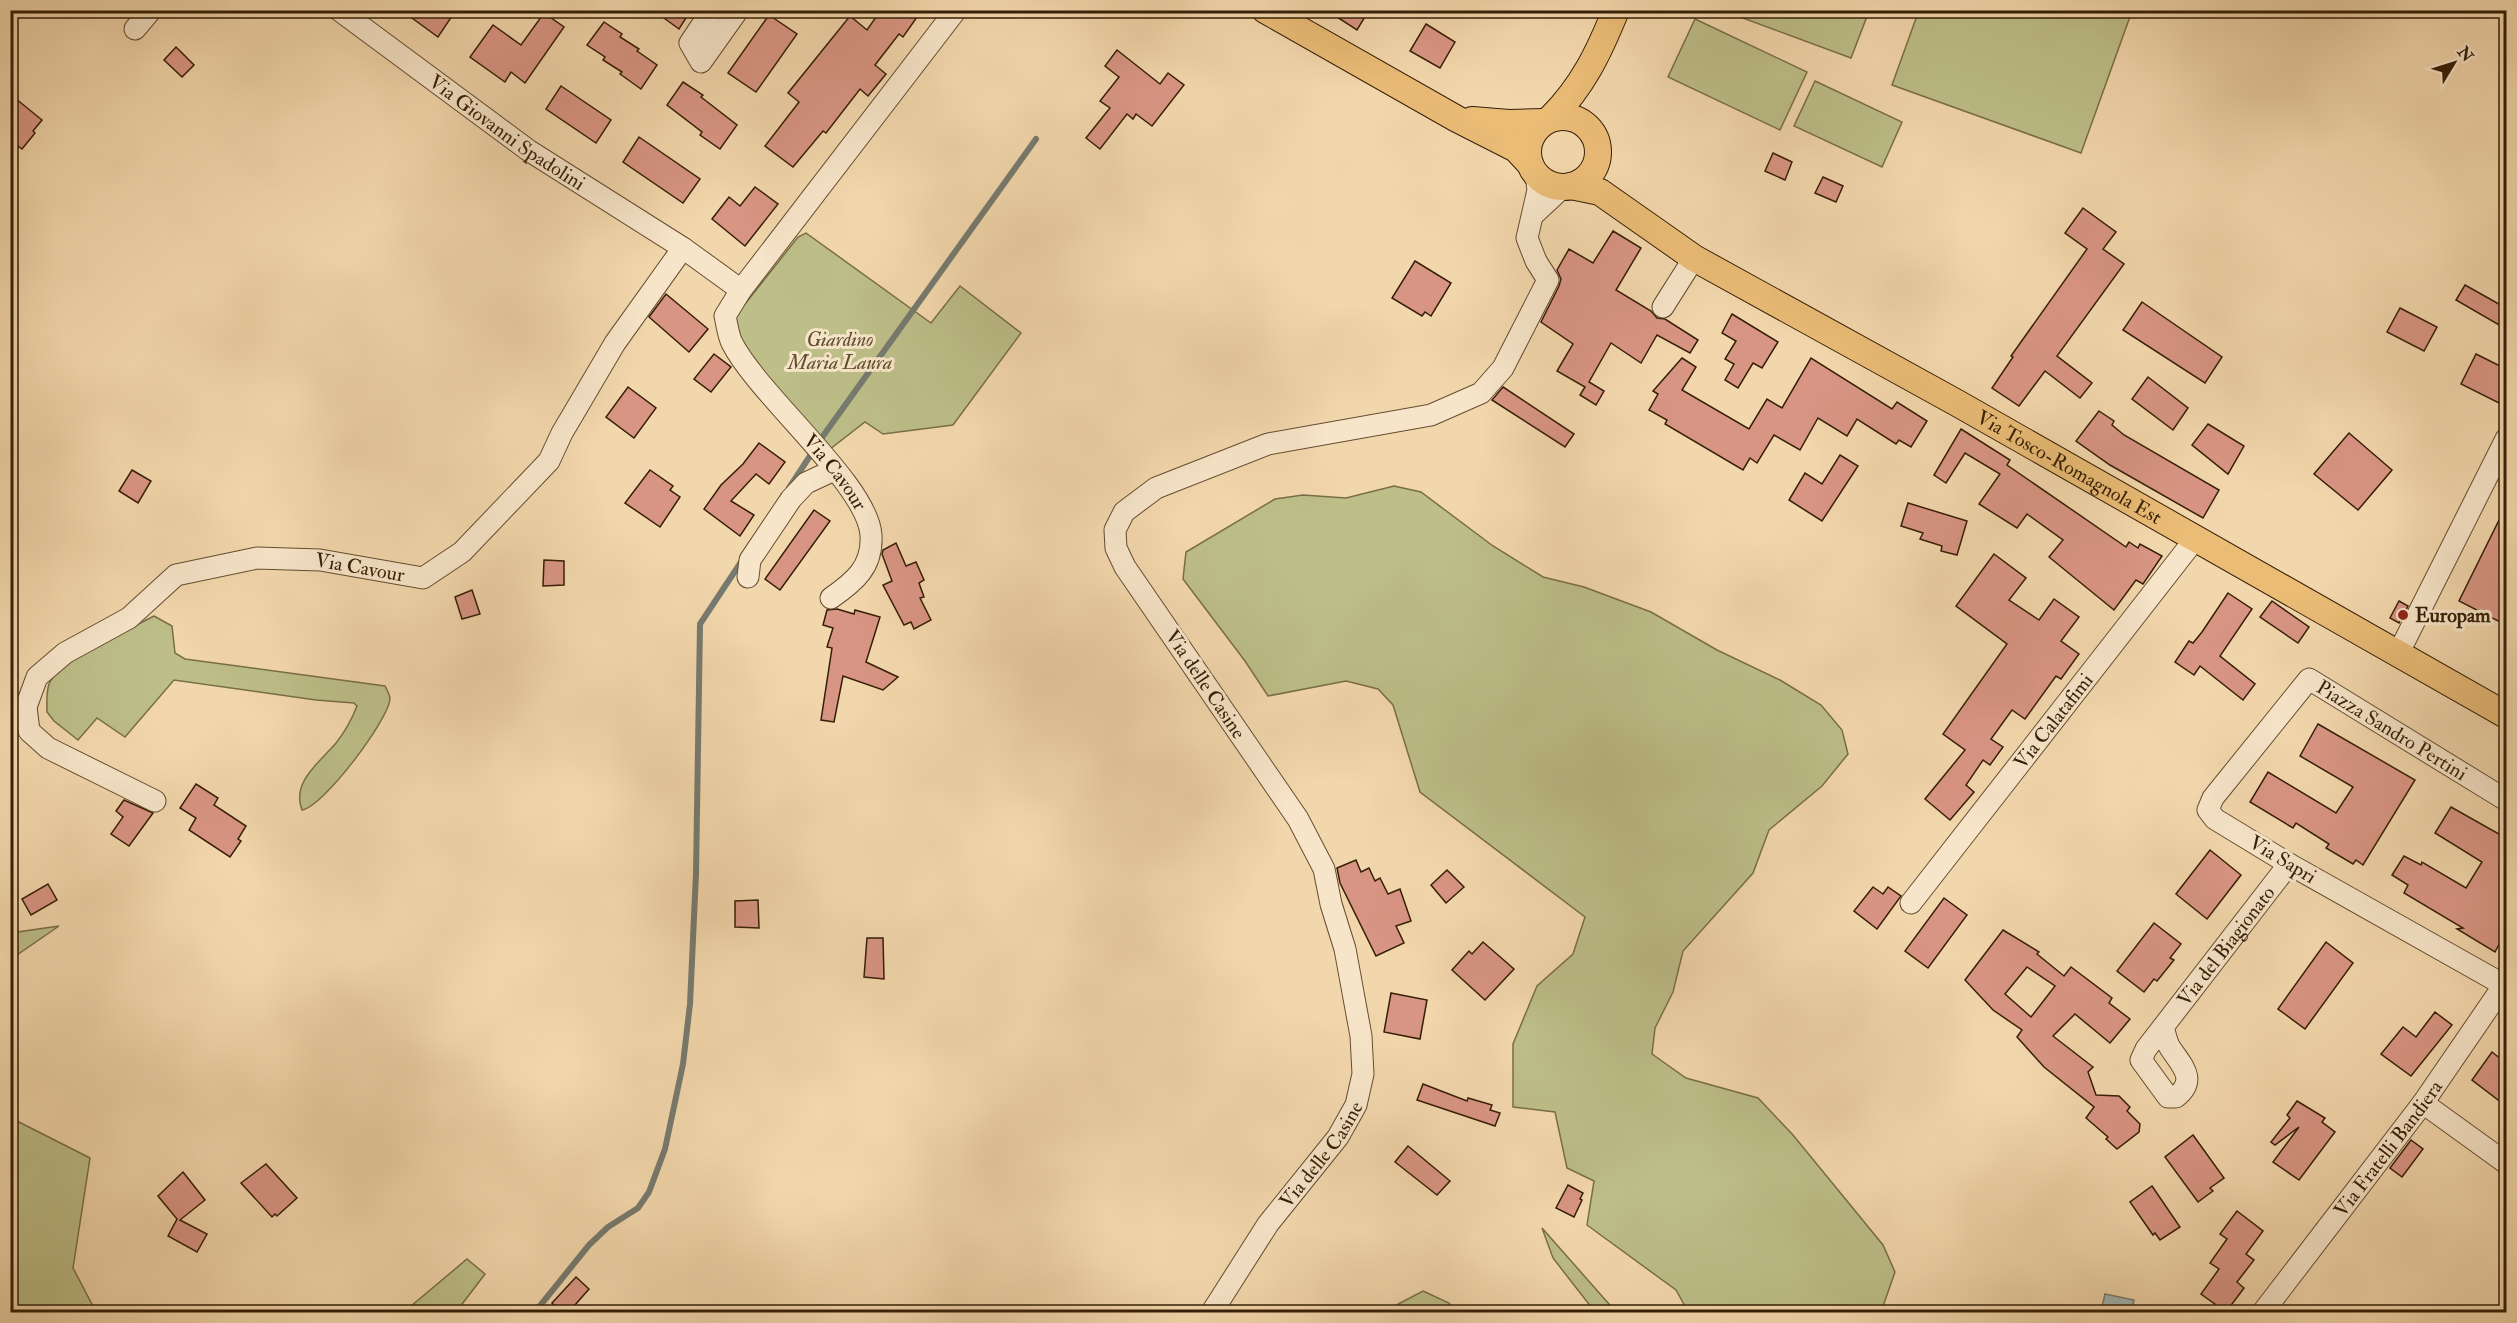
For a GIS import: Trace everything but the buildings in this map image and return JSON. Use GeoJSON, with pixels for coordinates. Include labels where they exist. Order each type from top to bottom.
{"type":"FeatureCollection","features":[{"type":"Feature","properties":{"kind":"main road","name":"Via Tosco-Romagnola Est"},"geometry":{"type":"LineString","coordinates":[[1265,10],[1457,119],[1516,149],[1548,183],[1600,192],[1694,258],[2506,714]]}},
{"type":"Feature","properties":{"kind":"main road"},"geometry":{"type":"LineString","coordinates":[[1533,169],[1529,143],[1536,129],[1566,103],[1596,60],[1616,10]]}},
{"type":"Feature","properties":{"kind":"main road"},"geometry":{"type":"LineString","coordinates":[[1589,128],[1596,60]]}},
{"type":"Feature","properties":{"kind":"main road","name":"Via Tosco-Romagnola Est"},"geometry":{"type":"LineString","coordinates":[[1457,119],[1509,123],[1568,117],[1582,122],[1589,128],[1597,144],[1598,153],[1637,217]]}},
{"type":"Feature","properties":{"kind":"main road"},"geometry":{"type":"LineString","coordinates":[[1567,186],[1590,175],[1598,153]]}},
{"type":"Feature","properties":{"kind":"street"},"geometry":{"type":"LineString","coordinates":[[135,29],[151,10]]}},
{"type":"Feature","properties":{"kind":"street"},"geometry":{"type":"LineString","coordinates":[[712,10],[690,43],[701,62],[738,10]]}},
{"type":"Feature","properties":{"kind":"street","name":"Via Cavour"},"geometry":{"type":"LineString","coordinates":[[831,598],[856,580],[867,560],[871,536],[864,510],[821,455],[760,384],[731,341],[725,316],[741,290],[956,10]]}},
{"type":"Feature","properties":{"kind":"street","name":"Via Giovanni Spadolini"},"geometry":{"type":"LineString","coordinates":[[354,15],[528,150],[683,248]]}},
{"type":"Feature","properties":{"kind":"street"},"geometry":{"type":"LineString","coordinates":[[1533,169],[1538,190],[1534,214]]}},
{"type":"Feature","properties":{"kind":"street"},"geometry":{"type":"LineString","coordinates":[[1534,214],[1550,196],[1567,186]]}},
{"type":"Feature","properties":{"kind":"street","name":"Via delle Casine"},"geometry":{"type":"LineString","coordinates":[[1212,1312],[1268,1224],[1338,1137],[1356,1105],[1363,1074],[1361,1036],[1346,949],[1331,904],[1324,869],[1298,819],[1125,567],[1116,548],[1115,530],[1124,512],[1156,488],[1268,444],[1431,415],[1481,393],[1503,368],[1548,280],[1536,261],[1527,238],[1528,228],[1534,214]]}},
{"type":"Feature","properties":{"kind":"street"},"geometry":{"type":"LineString","coordinates":[[683,248],[741,290]]}},
{"type":"Feature","properties":{"kind":"street","name":"Via Cavour"},"geometry":{"type":"LineString","coordinates":[[155,801],[48,748],[29,731],[26,707],[37,677],[66,653],[129,618],[176,575],[256,558],[320,560],[423,578],[462,552],[549,461],[562,434],[615,343],[683,248]]}},
{"type":"Feature","properties":{"kind":"street"},"geometry":{"type":"LineString","coordinates":[[1663,307],[1694,258]]}},
{"type":"Feature","properties":{"kind":"street"},"geometry":{"type":"LineString","coordinates":[[2398,654],[2506,439]]}},
{"type":"Feature","properties":{"kind":"street"},"geometry":{"type":"LineString","coordinates":[[748,577],[750,560],[791,499],[806,483],[821,455]]}},
{"type":"Feature","properties":{"kind":"street","name":"Via Calatafimi"},"geometry":{"type":"LineString","coordinates":[[1911,903],[2195,539]]}},
{"type":"Feature","properties":{"kind":"street","name":"Piazza Sandro Pertini"},"geometry":{"type":"LineString","coordinates":[[2309,679],[2506,800]]}},
{"type":"Feature","properties":{"kind":"street","name":"Via Sapri"},"geometry":{"type":"LineString","coordinates":[[2309,679],[2213,798],[2208,810],[2215,819],[2289,864],[2505,984]]}},
{"type":"Feature","properties":{"kind":"street","name":"Via del Biagionato"},"geometry":{"type":"LineString","coordinates":[[2163,1027],[2289,864]]}},
{"type":"Feature","properties":{"kind":"street","name":"Via Fratelli Bandiera"},"geometry":{"type":"LineString","coordinates":[[2263,1312],[2423,1103],[2505,984]]}},
{"type":"Feature","properties":{"kind":"street"},"geometry":{"type":"LineString","coordinates":[[2423,1103],[2506,1163]]}},
{"type":"Feature","properties":{"kind":"green space"},"geometry":{"type":"Polygon","coordinates":[[[1869,10],[1851,58],[1724,11],[1869,10]]]}},
{"type":"Feature","properties":{"kind":"green space"},"geometry":{"type":"Polygon","coordinates":[[[1919,10],[2132,11],[2081,153],[1892,85],[1919,10]]]}},
{"type":"Feature","properties":{"kind":"green space"},"geometry":{"type":"Polygon","coordinates":[[[1695,19],[1807,72],[1780,130],[1668,77],[1695,19]]]}},
{"type":"Feature","properties":{"kind":"green space"},"geometry":{"type":"Polygon","coordinates":[[[1815,81],[1902,122],[1882,167],[1794,126],[1815,81]]]}},
{"type":"Feature","properties":{"kind":"green space","name":"Giardino Maria Laura"},"geometry":{"type":"Polygon","coordinates":[[[806,233],[931,323],[960,286],[1021,333],[953,425],[883,434],[865,422],[825,453],[740,346],[733,326],[737,314],[798,237],[806,233]]]}},
{"type":"Feature","properties":{"kind":"green space"},"geometry":{"type":"Polygon","coordinates":[[[1394,486],[1421,492],[1493,546],[1543,577],[1584,587],[1651,612],[1717,650],[1780,680],[1821,705],[1842,730],[1848,754],[1822,786],[1769,830],[1753,873],[1683,951],[1673,992],[1655,1028],[1652,1054],[1686,1078],[1758,1098],[1793,1135],[1883,1245],[1895,1272],[1881,1312],[1685,1312],[1686,1308],[1676,1290],[1587,1225],[1594,1181],[1567,1168],[1555,1112],[1513,1107],[1513,1044],[1537,986],[1573,954],[1585,917],[1420,792],[1393,705],[1378,689],[1346,681],[1268,696],[1245,661],[1183,579],[1186,552],[1275,499],[1303,495],[1346,498],[1394,486]]]}},
{"type":"Feature","properties":{"kind":"green space"},"geometry":{"type":"Polygon","coordinates":[[[154,616],[172,626],[175,653],[185,659],[385,686],[390,699],[387,710],[367,743],[339,779],[312,805],[302,810],[300,790],[315,765],[345,730],[357,706],[354,703],[316,700],[174,680],[125,737],[97,718],[78,740],[54,721],[47,712],[49,684],[55,675],[80,655],[154,616]]]}},
{"type":"Feature","properties":{"kind":"green space"},"geometry":{"type":"Polygon","coordinates":[[[59,926],[11,959],[11,933],[59,926]]]}},
{"type":"Feature","properties":{"kind":"green space"},"geometry":{"type":"Polygon","coordinates":[[[11,1118],[90,1158],[73,1268],[96,1312],[11,1312],[11,1118]]]}},
{"type":"Feature","properties":{"kind":"green space"},"geometry":{"type":"Polygon","coordinates":[[[1542,1228],[1616,1312],[1595,1312],[1553,1258],[1542,1228]]]}},
{"type":"Feature","properties":{"kind":"green space"},"geometry":{"type":"Polygon","coordinates":[[[467,1259],[485,1274],[456,1312],[404,1312],[467,1259]]]}},
{"type":"Feature","properties":{"kind":"green space"},"geometry":{"type":"Polygon","coordinates":[[[1423,1291],[1449,1303],[1457,1312],[1383,1312],[1423,1291]]]}},
{"type":"Feature","properties":{"kind":"water"},"geometry":{"type":"Polygon","coordinates":[[[2105,1294],[2134,1300],[2131,1312],[2102,1307],[2105,1294]]]}},
{"type":"Feature","properties":{"kind":"waterway"},"geometry":{"type":"LineString","coordinates":[[789,488],[823,436],[1036,139]]}},
{"type":"Feature","properties":{"kind":"waterway"},"geometry":{"type":"LineString","coordinates":[[535,1312],[589,1245],[608,1227],[638,1208],[649,1192],[665,1149],[683,1064],[690,1004],[696,874],[700,624],[743,559]]}},
{"type":"Feature","properties":{"kind":"place","name":"Europam"},"geometry":{"type":"Point","coordinates":[2403,615]}}]}
